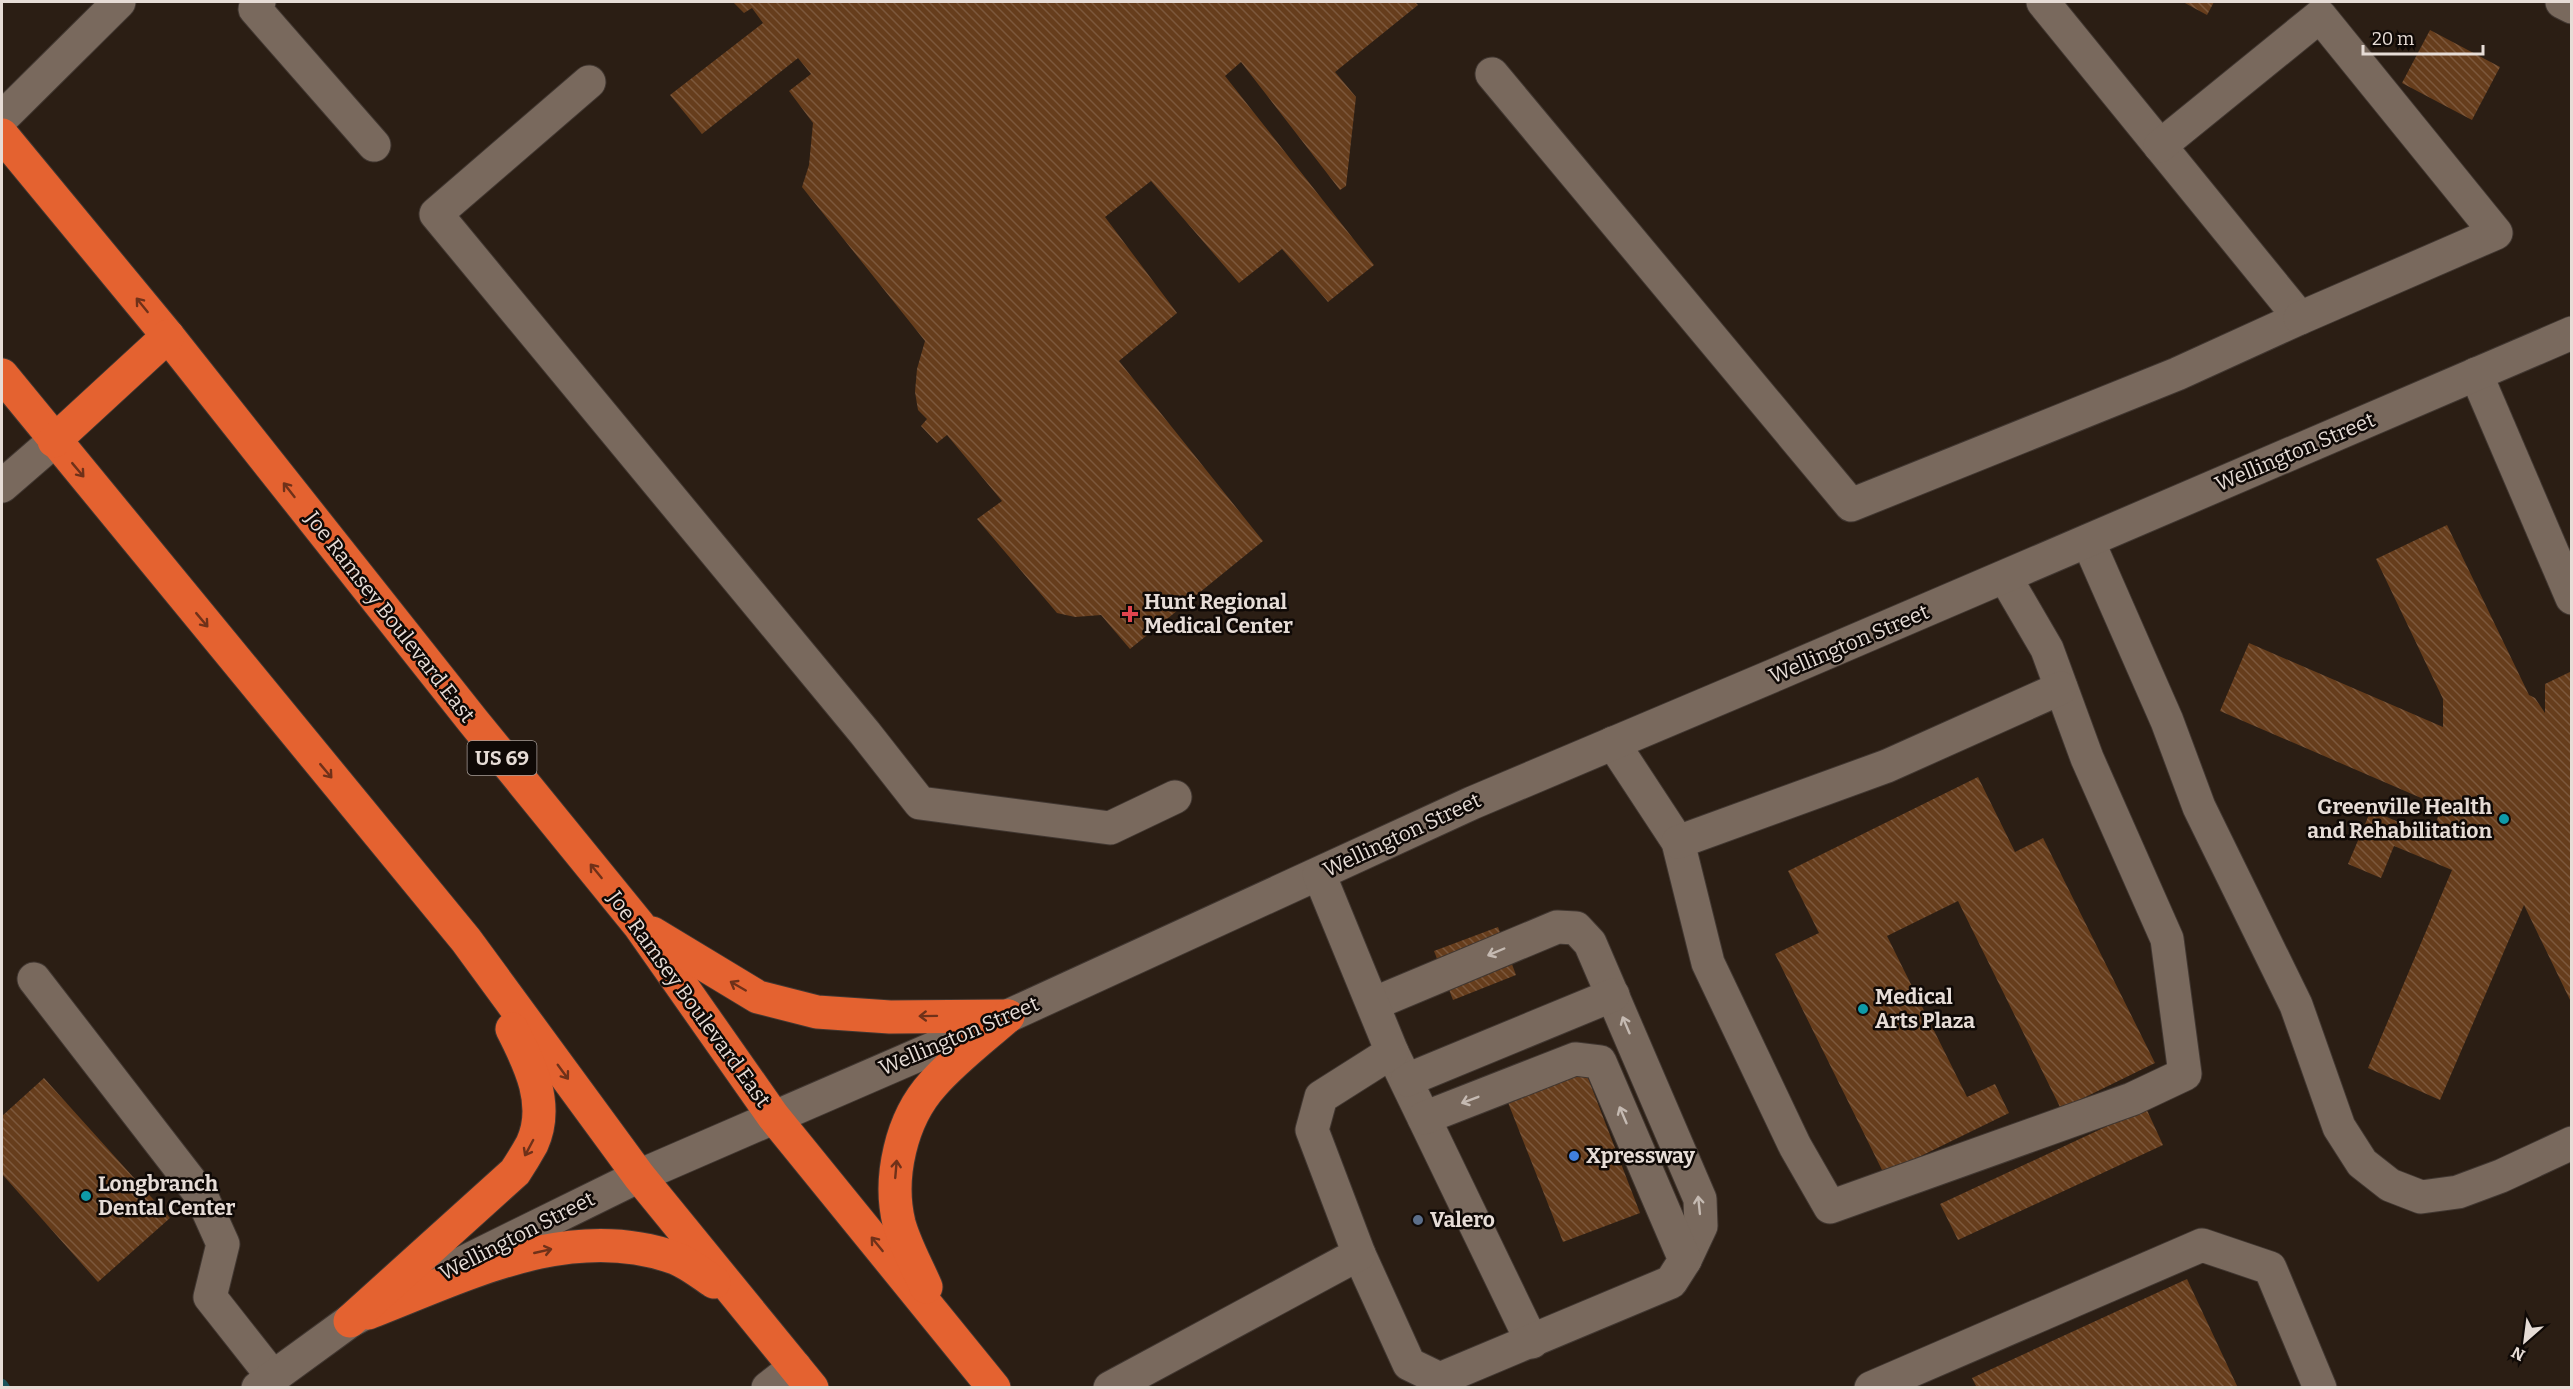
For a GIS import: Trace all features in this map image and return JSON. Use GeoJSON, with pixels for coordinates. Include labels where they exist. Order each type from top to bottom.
{"type":"FeatureCollection","features":[{"type":"Feature","properties":{"kind":"highway","name":"Joe Ramsey Boulevard East"},"geometry":{"type":"LineString","coordinates":[[2,135],[168,336],[473,721],[639,925],[773,1116],[994,1388]]}},
{"type":"Feature","properties":{"kind":"highway"},"geometry":{"type":"LineString","coordinates":[[54,441],[168,336]]}},
{"type":"Feature","properties":{"kind":"highway"},"geometry":{"type":"LineString","coordinates":[[2,375],[466,940],[639,1176],[803,1377]]}},
{"type":"Feature","properties":{"kind":"highway"},"geometry":{"type":"LineString","coordinates":[[639,925],[758,997],[817,1012],[890,1017],[1008,1016]]}},
{"type":"Feature","properties":{"kind":"highway"},"geometry":{"type":"LineString","coordinates":[[350,1321],[515,1172],[533,1142],[540,1105],[530,1065],[466,940]]}},
{"type":"Feature","properties":{"kind":"highway"},"geometry":{"type":"LineString","coordinates":[[941,1324],[900,1226],[894,1196],[896,1161],[912,1120],[931,1085],[1008,1016]]}},
{"type":"Feature","properties":{"kind":"highway"},"geometry":{"type":"LineString","coordinates":[[350,1321],[503,1260],[557,1248],[604,1245],[637,1249],[676,1258],[735,1295]]}},
{"type":"Feature","properties":{"kind":"street"},"geometry":{"type":"LineString","coordinates":[[2,118],[119,2]]}},
{"type":"Feature","properties":{"kind":"street"},"geometry":{"type":"LineString","coordinates":[[259,2],[255,9],[374,145]]}},
{"type":"Feature","properties":{"kind":"street"},"geometry":{"type":"LineString","coordinates":[[2043,2],[2300,318]]}},
{"type":"Feature","properties":{"kind":"street"},"geometry":{"type":"LineString","coordinates":[[2562,2],[2571,7]]}},
{"type":"Feature","properties":{"kind":"street"},"geometry":{"type":"LineString","coordinates":[[1492,74],[1851,506],[2177,374],[2496,233],[2320,16],[2160,146]]}},
{"type":"Feature","properties":{"kind":"street"},"geometry":{"type":"LineString","coordinates":[[589,82],[436,214],[443,223],[865,733],[920,803],[1110,828],[1175,797]]}},
{"type":"Feature","properties":{"kind":"street","name":"Wellington Street"},"geometry":{"type":"LineString","coordinates":[[266,1382],[350,1321],[529,1228],[639,1176],[1008,1016],[1472,803],[2571,333]]}},
{"type":"Feature","properties":{"kind":"street"},"geometry":{"type":"LineString","coordinates":[[2476,374],[2571,598]]}},
{"type":"Feature","properties":{"kind":"street"},"geometry":{"type":"LineString","coordinates":[[2,486],[54,441]]}},
{"type":"Feature","properties":{"kind":"street"},"geometry":{"type":"LineString","coordinates":[[2088,541],[2167,721],[2199,807],[2296,1005],[2339,1127],[2362,1163],[2390,1185],[2421,1197],[2458,1192],[2501,1176],[2571,1143]]}},
{"type":"Feature","properties":{"kind":"street"},"geometry":{"type":"LineString","coordinates":[[1613,743],[1678,842],[1708,963],[1795,1146],[1830,1207],[2132,1099],[2185,1074],[2168,939],[2087,758],[2047,649],[2005,577]]}},
{"type":"Feature","properties":{"kind":"street"},"geometry":{"type":"LineString","coordinates":[[1678,842],[1887,766],[2061,688]]}},
{"type":"Feature","properties":{"kind":"street"},"geometry":{"type":"LineString","coordinates":[[1319,874],[1400,1066],[1532,1342]]}},
{"type":"Feature","properties":{"kind":"street"},"geometry":{"type":"LineString","coordinates":[[1373,1004],[1557,927],[1576,928],[1590,943],[1613,994],[1700,1199],[1701,1226],[1678,1271],[1532,1342],[1440,1379],[1408,1365],[1359,1254],[1312,1130],[1321,1097],[1400,1066],[1613,994]]}},
{"type":"Feature","properties":{"kind":"street"},"geometry":{"type":"LineString","coordinates":[[34,980],[201,1195],[223,1244],[210,1297],[266,1382]]}},
{"type":"Feature","properties":{"kind":"street"},"geometry":{"type":"LineString","coordinates":[[1424,1118],[1575,1059],[1600,1062],[1678,1271]]}},
{"type":"Feature","properties":{"kind":"street"},"geometry":{"type":"LineString","coordinates":[[1875,1387],[2202,1245],[2270,1268],[2320,1388]]}},
{"type":"Feature","properties":{"kind":"street"},"geometry":{"type":"LineString","coordinates":[[1110,1388],[1359,1254]]}},
{"type":"Feature","properties":{"kind":"street"},"geometry":{"type":"LineString","coordinates":[[768,1388],[803,1377]]}},
{"type":"Feature","properties":{"kind":"building","name":"Hunt Regional Medical Center"},"geometry":{"type":"Polygon","coordinates":[[[733,2],[1415,2],[1418,5],[1335,72],[1356,97],[1346,186],[1340,190],[1241,62],[1225,76],[1374,265],[1328,302],[1282,249],[1239,283],[1151,181],[1105,217],[1177,313],[1119,361],[1263,541],[1130,649],[1101,615],[1075,617],[1057,613],[977,519],[1002,501],[947,435],[937,443],[921,426],[927,419],[918,410],[915,392],[917,369],[925,341],[802,187],[809,165],[813,123],[789,91],[811,74],[798,58],[702,134],[670,95],[763,23],[752,8],[744,13],[733,2]]]}},
{"type":"Feature","properties":{"kind":"building"},"geometry":{"type":"Polygon","coordinates":[[[2183,2],[2214,2],[2207,15],[2183,2]]]}},
{"type":"Feature","properties":{"kind":"building"},"geometry":{"type":"Polygon","coordinates":[[[2430,30],[2500,67],[2472,120],[2402,83],[2430,30]]]}},
{"type":"Feature","properties":{"kind":"building","name":"Greenville Health and Rehabilitation"},"geometry":{"type":"Polygon","coordinates":[[[2447,525],[2529,695],[2535,698],[2545,713],[2545,684],[2572,671],[2572,1004],[2524,905],[2440,1100],[2368,1068],[2452,870],[2394,846],[2381,878],[2348,864],[2371,810],[2412,828],[2433,829],[2442,807],[2220,711],[2249,643],[2443,727],[2443,699],[2376,559],[2447,525]]]}},
{"type":"Feature","properties":{"kind":"building","name":"Medical Arts Plaza"},"geometry":{"type":"Polygon","coordinates":[[[1978,777],[2015,852],[2043,838],[2155,1063],[2061,1109],[1958,901],[1887,936],[1967,1097],[1995,1084],[2009,1113],[1884,1174],[1775,954],[1819,933],[1788,871],[1978,777]]]}},
{"type":"Feature","properties":{"kind":"building"},"geometry":{"type":"Polygon","coordinates":[[[1498,927],[1516,975],[1453,1000],[1434,951],[1498,927]]]}},
{"type":"Feature","properties":{"kind":"building","name":"Xpressway"},"geometry":{"type":"Polygon","coordinates":[[[1585,1070],[1640,1213],[1563,1242],[1507,1100],[1585,1070]]]}},
{"type":"Feature","properties":{"kind":"building","name":"Longbranch Dental Center"},"geometry":{"type":"Polygon","coordinates":[[[44,1078],[170,1218],[98,1282],[2,1174],[2,1116],[44,1078]]]}},
{"type":"Feature","properties":{"kind":"building"},"geometry":{"type":"Polygon","coordinates":[[[2146,1108],[2163,1145],[1958,1240],[1940,1204],[2146,1108]]]}},
{"type":"Feature","properties":{"kind":"building"},"geometry":{"type":"Polygon","coordinates":[[[2187,1279],[2238,1388],[1977,1388],[1972,1378],[2187,1279]]]}},
{"type":"Feature","properties":{"kind":"place","name":"Hunt Regional Medical Center"},"geometry":{"type":"Point","coordinates":[1130,614]}},
{"type":"Feature","properties":{"kind":"place","name":"Greenville Health and Rehabilitation"},"geometry":{"type":"Point","coordinates":[2504,819]}},
{"type":"Feature","properties":{"kind":"place","name":"Medical Arts Plaza"},"geometry":{"type":"Point","coordinates":[1863,1009]}},
{"type":"Feature","properties":{"kind":"place","name":"Xpressway"},"geometry":{"type":"Point","coordinates":[1574,1156]}},
{"type":"Feature","properties":{"kind":"place","name":"Longbranch Dental Center"},"geometry":{"type":"Point","coordinates":[86,1196]}},
{"type":"Feature","properties":{"kind":"place","name":"Valero"},"geometry":{"type":"Point","coordinates":[1418,1220]}}]}
